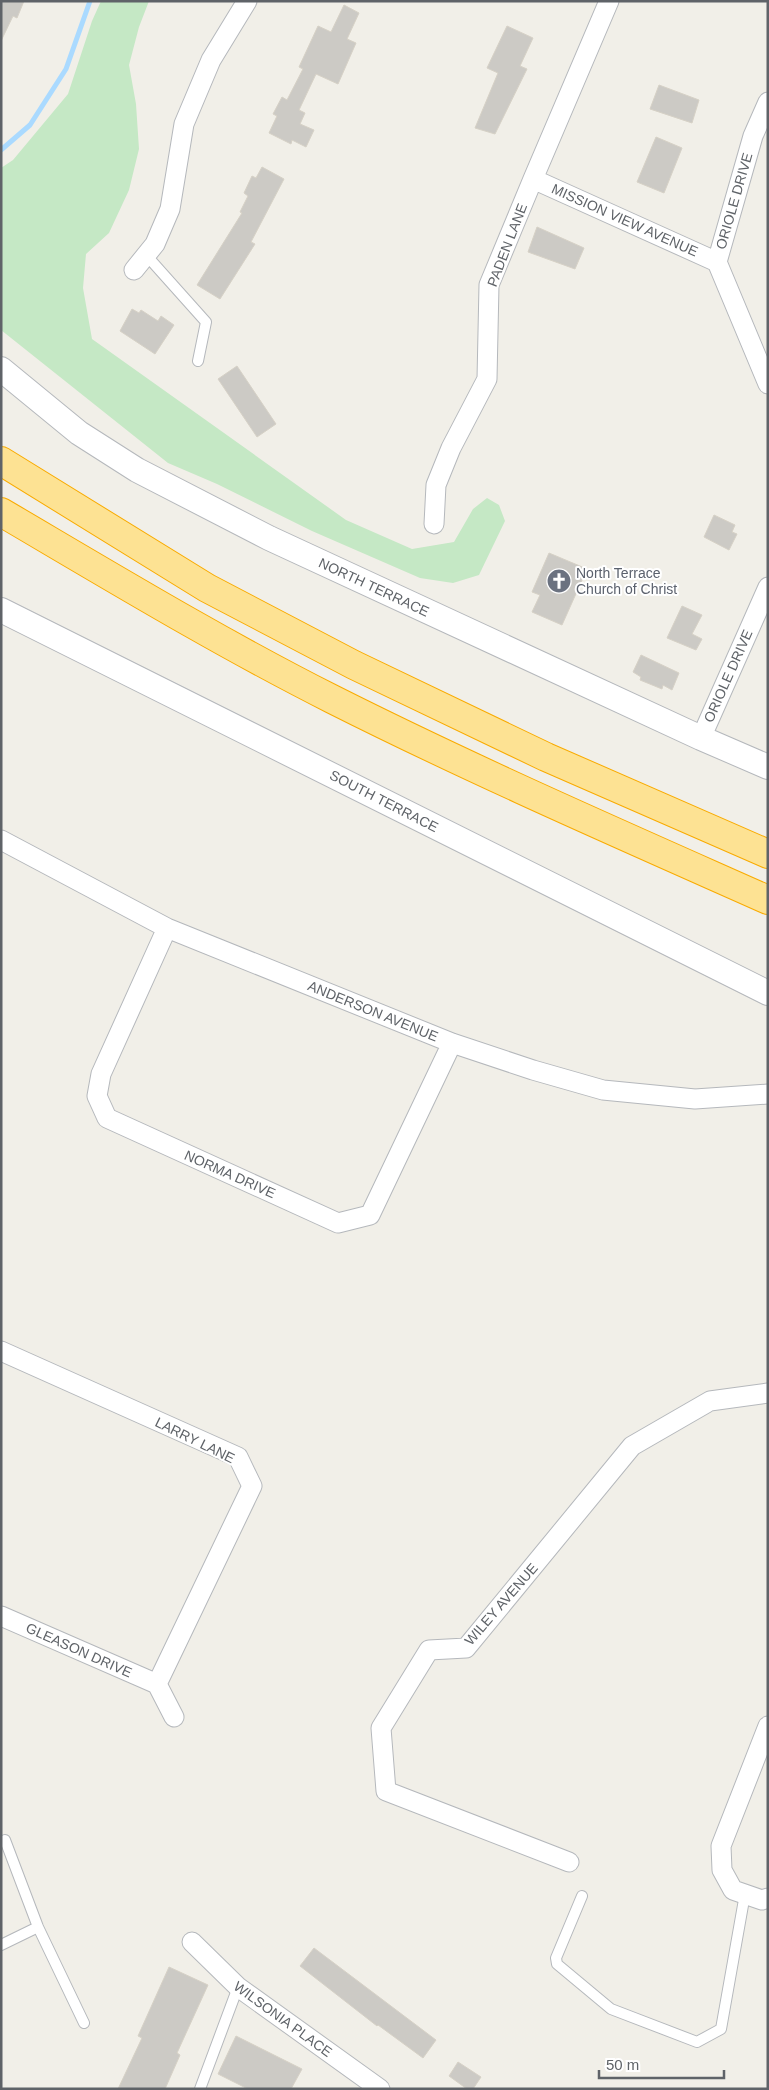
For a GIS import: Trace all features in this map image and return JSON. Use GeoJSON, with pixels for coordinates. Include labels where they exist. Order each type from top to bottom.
{"type":"FeatureCollection","features":[{"type":"Feature","properties":{"kind":"highway"},"geometry":{"type":"LineString","coordinates":[[1,461],[207,588],[354,665],[546,757],[768,854]]}},
{"type":"Feature","properties":{"kind":"highway"},"geometry":{"type":"LineString","coordinates":[[1,512],[170,611],[331,698],[536,796],[768,900]]}},
{"type":"Feature","properties":{"kind":"street"},"geometry":{"type":"LineString","coordinates":[[134,270],[155,244],[170,208],[184,124],[211,60],[247,1]]}},
{"type":"Feature","properties":{"kind":"street","name":"PADEN LANE"},"geometry":{"type":"LineString","coordinates":[[434,524],[436,485],[451,448],[487,379],[489,286],[609,1]]}},
{"type":"Feature","properties":{"kind":"street","name":"ORIOLE DRIVE"},"geometry":{"type":"LineString","coordinates":[[768,102],[753,136],[717,262],[768,384]]}},
{"type":"Feature","properties":{"kind":"street","name":"MISSION VIEW AVENUE"},"geometry":{"type":"LineString","coordinates":[[533,179],[717,262]]}},
{"type":"Feature","properties":{"kind":"street","name":"NORTH TERRACE"},"geometry":{"type":"LineString","coordinates":[[1,369],[79,434],[137,470],[268,538],[701,738],[768,767]]}},
{"type":"Feature","properties":{"kind":"street","name":"ORIOLE DRIVE"},"geometry":{"type":"LineString","coordinates":[[701,738],[768,587]]}},
{"type":"Feature","properties":{"kind":"street","name":"SOUTH TERRACE"},"geometry":{"type":"LineString","coordinates":[[1,610],[768,993]]}},
{"type":"Feature","properties":{"kind":"street","name":"ANDERSON AVENUE"},"geometry":{"type":"LineString","coordinates":[[1,840],[167,928],[452,1043],[533,1070],[603,1090],[695,1099],[768,1094]]}},
{"type":"Feature","properties":{"kind":"street","name":"NORMA DRIVE"},"geometry":{"type":"LineString","coordinates":[[167,928],[101,1074],[97,1096],[107,1118],[338,1222],[370,1215],[452,1043]]}},
{"type":"Feature","properties":{"kind":"street","name":"LARRY LANE"},"geometry":{"type":"LineString","coordinates":[[1,1351],[238,1457],[252,1486],[157,1684]]}},
{"type":"Feature","properties":{"kind":"street","name":"WILEY AVENUE"},"geometry":{"type":"LineString","coordinates":[[569,1862],[386,1791],[381,1728],[429,1650],[466,1648],[632,1446],[710,1401],[768,1393]]}},
{"type":"Feature","properties":{"kind":"street","name":"GLEASON DRIVE"},"geometry":{"type":"LineString","coordinates":[[1,1616],[157,1684]]}},
{"type":"Feature","properties":{"kind":"street"},"geometry":{"type":"LineString","coordinates":[[157,1684],[174,1717]]}},
{"type":"Feature","properties":{"kind":"street"},"geometry":{"type":"LineString","coordinates":[[768,1726],[721,1846],[722,1870],[733,1890],[762,1900],[768,1898]]}},
{"type":"Feature","properties":{"kind":"street","name":"WILSONIA PLACE"},"geometry":{"type":"LineString","coordinates":[[192,1942],[238,1987],[380,2089]]}},
{"type":"Feature","properties":{"kind":"lane"},"geometry":{"type":"LineString","coordinates":[[147,256],[206,322],[198,361]]}},
{"type":"Feature","properties":{"kind":"lane"},"geometry":{"type":"LineString","coordinates":[[5,1840],[38,1927],[84,2023]]}},
{"type":"Feature","properties":{"kind":"lane"},"geometry":{"type":"LineString","coordinates":[[582,1896],[556,1958],[557,1964],[611,2008],[697,2042],[721,2029],[744,1894]]}},
{"type":"Feature","properties":{"kind":"lane"},"geometry":{"type":"LineString","coordinates":[[1,1945],[38,1927]]}},
{"type":"Feature","properties":{"kind":"lane"},"geometry":{"type":"LineString","coordinates":[[200,2089],[238,1987]]}},
{"type":"Feature","properties":{"kind":"green space"},"geometry":{"type":"Polygon","coordinates":[[[101,1],[149,1],[139,27],[129,65],[136,104],[139,149],[129,190],[109,233],[86,254],[83,288],[92,339],[346,520],[412,549],[454,542],[473,509],[487,498],[499,505],[505,521],[479,575],[453,583],[420,578],[312,531],[217,484],[168,463],[1,330],[1,168],[13,160],[68,94],[92,21],[101,1]]]}},
{"type":"Feature","properties":{"kind":"building"},"geometry":{"type":"Polygon","coordinates":[[[1,1],[24,1],[17,18],[13,16],[1,41],[1,1]]]}},
{"type":"Feature","properties":{"kind":"building"},"geometry":{"type":"Polygon","coordinates":[[[344,5],[359,13],[347,39],[356,43],[338,84],[316,74],[299,110],[305,113],[300,124],[314,130],[306,147],[292,140],[291,144],[269,133],[277,116],[273,114],[282,97],[287,100],[303,69],[299,67],[318,26],[331,32],[344,5]]]}},
{"type":"Feature","properties":{"kind":"building"},"geometry":{"type":"Polygon","coordinates":[[[507,26],[533,38],[520,66],[527,69],[495,134],[475,128],[498,73],[487,68],[507,26]]]}},
{"type":"Feature","properties":{"kind":"building"},"geometry":{"type":"Polygon","coordinates":[[[659,85],[699,100],[692,123],[650,109],[659,85]]]}},
{"type":"Feature","properties":{"kind":"building"},"geometry":{"type":"Polygon","coordinates":[[[656,137],[682,148],[664,193],[637,182],[656,137]]]}},
{"type":"Feature","properties":{"kind":"building"},"geometry":{"type":"Polygon","coordinates":[[[262,167],[284,179],[251,242],[255,244],[220,299],[197,285],[242,213],[240,212],[248,196],[244,193],[252,176],[256,178],[262,167]]]}},
{"type":"Feature","properties":{"kind":"building"},"geometry":{"type":"Polygon","coordinates":[[[537,227],[584,248],[575,269],[528,252],[537,227]]]}},
{"type":"Feature","properties":{"kind":"building"},"geometry":{"type":"Polygon","coordinates":[[[132,309],[139,313],[141,310],[158,321],[161,316],[174,325],[155,354],[120,331],[132,309]]]}},
{"type":"Feature","properties":{"kind":"building"},"geometry":{"type":"Polygon","coordinates":[[[237,366],[276,424],[257,437],[218,379],[237,366]]]}},
{"type":"Feature","properties":{"kind":"building"},"geometry":{"type":"Polygon","coordinates":[[[714,515],[735,525],[732,532],[737,534],[729,550],[704,537],[714,515]]]}},
{"type":"Feature","properties":{"kind":"building","name":"North Terrace Church of Christ"},"geometry":{"type":"Polygon","coordinates":[[[549,553],[587,569],[562,625],[532,612],[540,595],[532,592],[549,553]]]}},
{"type":"Feature","properties":{"kind":"building"},"geometry":{"type":"Polygon","coordinates":[[[682,606],[702,615],[692,634],[702,639],[696,650],[667,638],[682,606]]]}},
{"type":"Feature","properties":{"kind":"building"},"geometry":{"type":"Polygon","coordinates":[[[641,655],[679,673],[672,690],[663,685],[662,689],[640,680],[641,677],[633,672],[641,655]]]}},
{"type":"Feature","properties":{"kind":"building"},"geometry":{"type":"Polygon","coordinates":[[[314,1948],[436,2040],[423,2058],[377,2026],[300,1966],[314,1948]]]}},
{"type":"Feature","properties":{"kind":"building"},"geometry":{"type":"Polygon","coordinates":[[[169,1967],[208,1985],[177,2053],[180,2055],[165,2089],[118,2089],[142,2038],[138,2036],[169,1967]]]}},
{"type":"Feature","properties":{"kind":"building"},"geometry":{"type":"Polygon","coordinates":[[[236,2036],[302,2069],[291,2089],[248,2089],[218,2074],[236,2036]]]}},
{"type":"Feature","properties":{"kind":"building"},"geometry":{"type":"Polygon","coordinates":[[[458,2062],[481,2077],[473,2089],[467,2089],[449,2076],[458,2062]]]}},
{"type":"Feature","properties":{"kind":"waterway"},"geometry":{"type":"LineString","coordinates":[[1,150],[30,125],[66,69],[90,1]]}},
{"type":"Feature","properties":{"kind":"place","name":"North Terrace Church of Christ"},"geometry":{"type":"Point","coordinates":[559,581]}}]}
